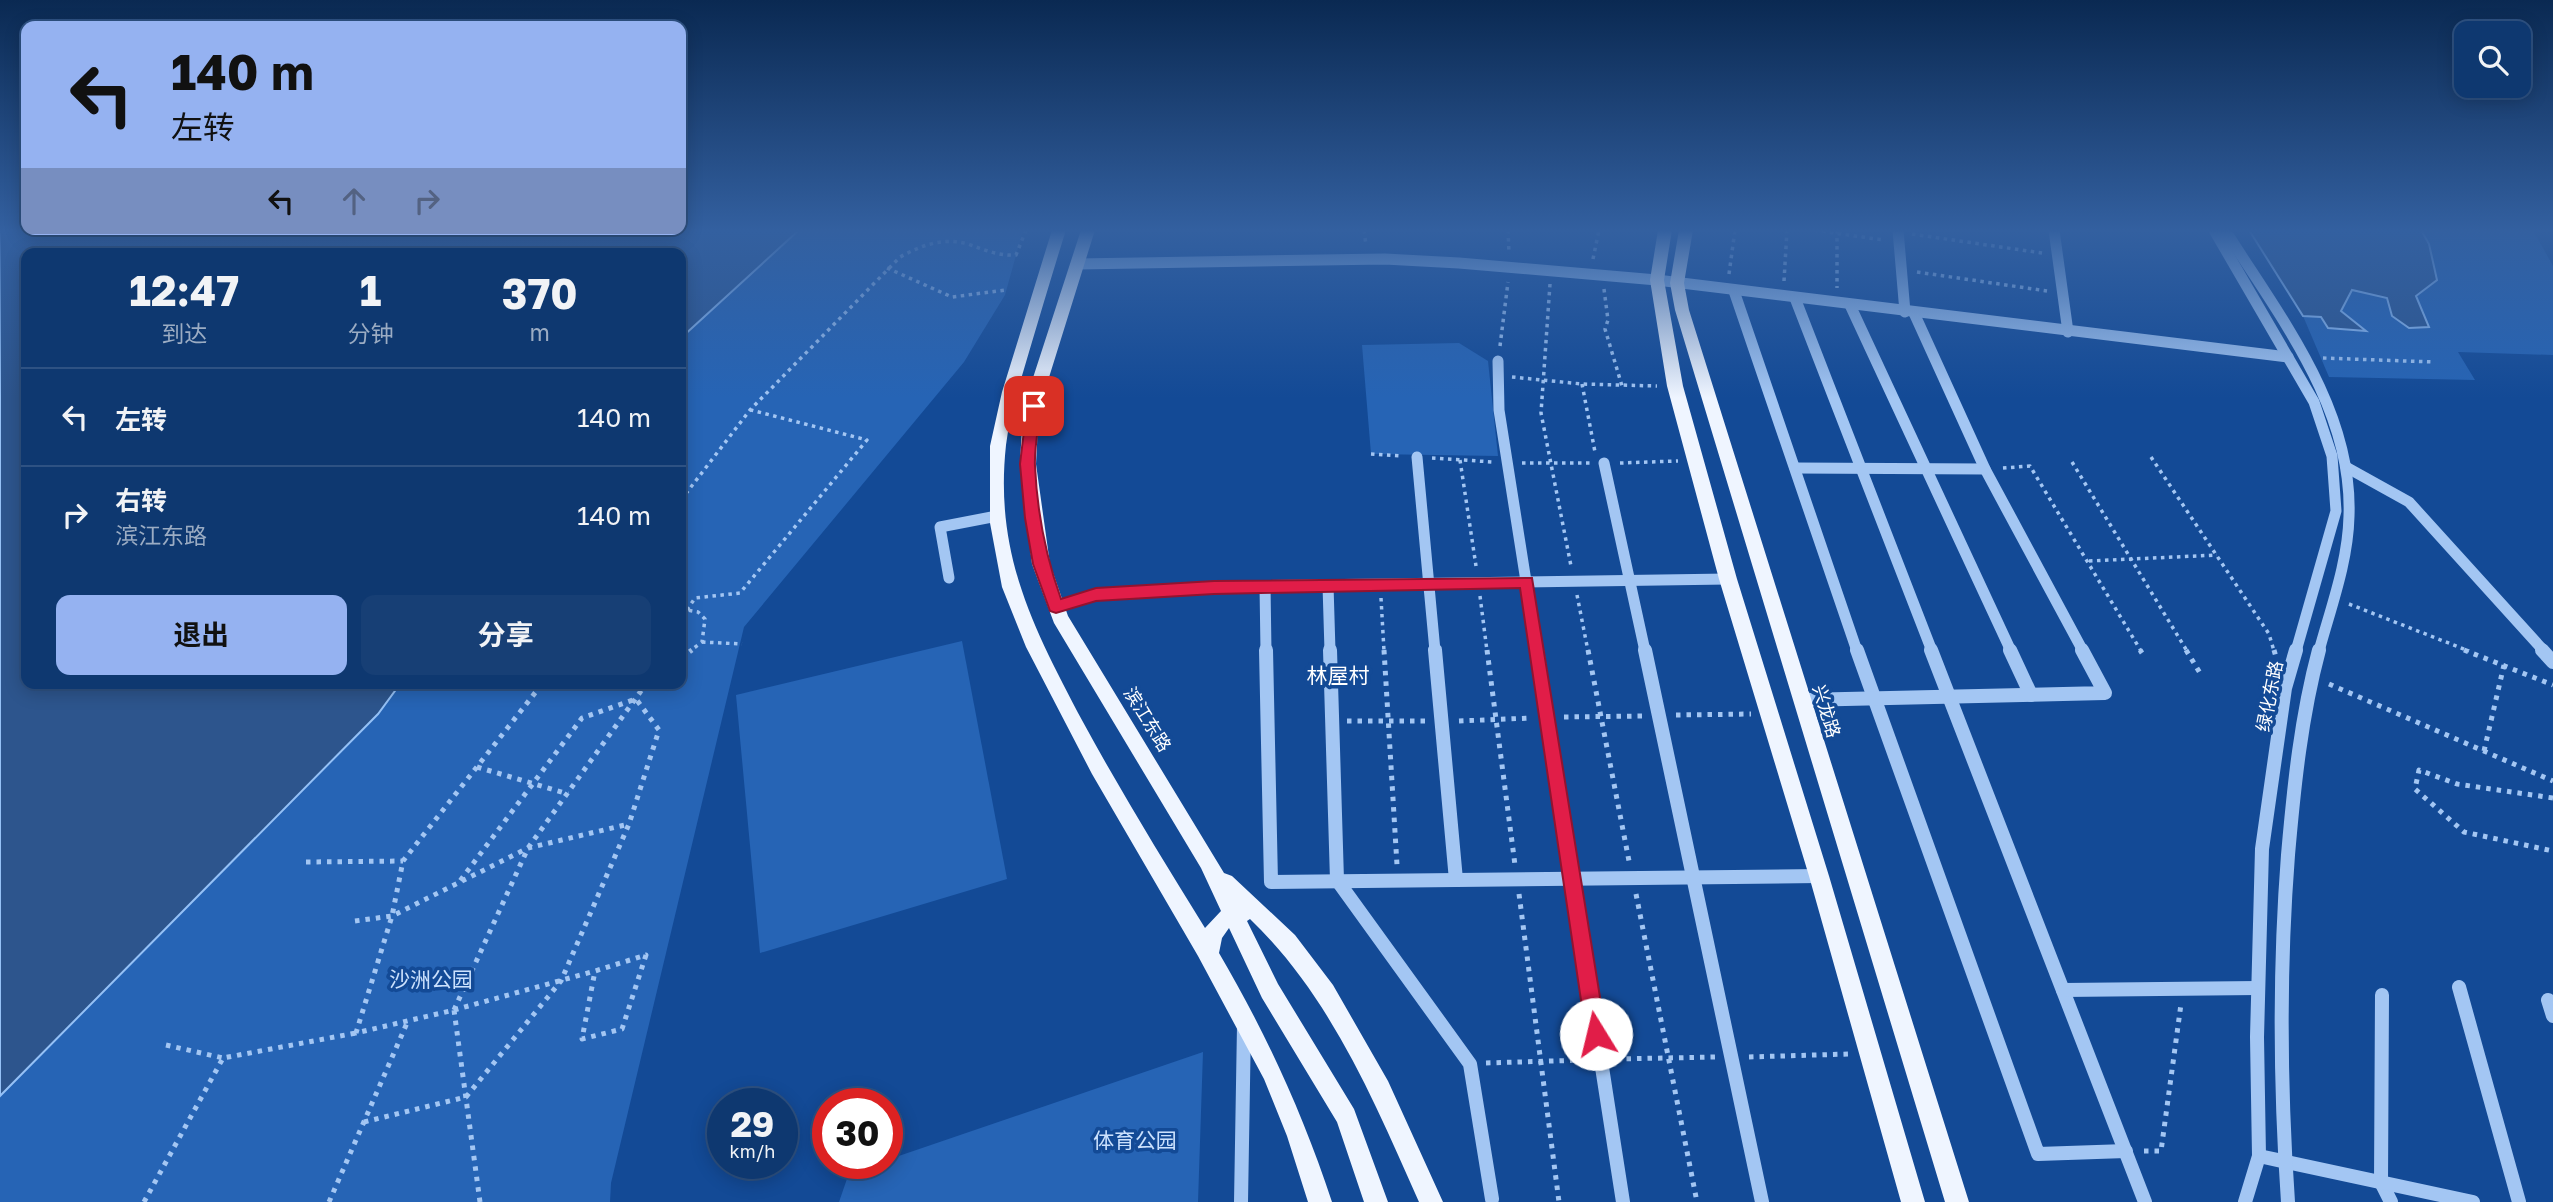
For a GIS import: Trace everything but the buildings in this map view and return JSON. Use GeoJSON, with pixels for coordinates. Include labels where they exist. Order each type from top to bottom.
{"type":"FeatureCollection","features":[{"type":"Feature","properties":{"kind":"main road"},"geometry":{"type":"LineString","coordinates":[[1042,286],[1000,424],[997,516],[1007,570],[1024,624],[1091,758],[1209,957],[1272,1071],[1299,1132],[1320,1202]]}},
{"type":"Feature","properties":{"kind":"main road","name":"滨江东路"},"geometry":{"type":"LineString","coordinates":[[1070,286],[1038,387],[1030,426],[1028,464],[1041,564],[1056,607],[1083,657],[1208,862],[1270,990],[1346,1117],[1376,1202]]}},
{"type":"Feature","properties":{"kind":"main road"},"geometry":{"type":"LineString","coordinates":[[1658,286],[1675,386],[1728,579],[1819,876],[1913,1202]]}},
{"type":"Feature","properties":{"kind":"main road","name":"兴龙路"},"geometry":{"type":"LineString","coordinates":[[1678,286],[1682,310],[1801,700],[1958,1202]]}},
{"type":"Feature","properties":{"kind":"main road"},"geometry":{"type":"LineString","coordinates":[[1208,862],[1239,898],[1288,942],[1325,992],[1358,1048],[1431,1202]]}},
{"type":"Feature","properties":{"kind":"main road"},"geometry":{"type":"LineString","coordinates":[[1209,957],[1212,932],[1233,914],[1248,913],[1268,922]]}},
{"type":"Feature","properties":{"kind":"street"},"geometry":{"type":"LineString","coordinates":[[1700,286],[2288,357]]}},
{"type":"Feature","properties":{"kind":"street"},"geometry":{"type":"LineString","coordinates":[[1801,700],[2105,694],[1985,469],[1910,312],[1904,286]]}},
{"type":"Feature","properties":{"kind":"street"},"geometry":{"type":"LineString","coordinates":[[2061,286],[2068,332]]}},
{"type":"Feature","properties":{"kind":"street","name":"绿化东路"},"geometry":{"type":"LineString","coordinates":[[2245,1202],[2259,1156],[2258,988],[2262,849],[2285,688],[2336,511],[2332,456],[2314,401],[2247,286]]}},
{"type":"Feature","properties":{"kind":"street"},"geometry":{"type":"LineString","coordinates":[[2259,286],[2327,403],[2344,454],[2351,506],[2343,564],[2305,709],[2291,825],[2283,948],[2284,1161],[2288,1202]]}},
{"type":"Feature","properties":{"kind":"street"},"geometry":{"type":"LineString","coordinates":[[1730,290],[1795,468],[1873,698],[2038,1154],[2126,1151]]}},
{"type":"Feature","properties":{"kind":"street"},"geometry":{"type":"LineString","coordinates":[[1789,297],[1860,468],[2145,1202]]}},
{"type":"Feature","properties":{"kind":"street"},"geometry":{"type":"LineString","coordinates":[[1850,304],[2031,695]]}},
{"type":"Feature","properties":{"kind":"street"},"geometry":{"type":"LineString","coordinates":[[1497,368],[1499,410],[1623,1202]]}},
{"type":"Feature","properties":{"kind":"street"},"geometry":{"type":"LineString","coordinates":[[1418,457],[1456,880]]}},
{"type":"Feature","properties":{"kind":"street"},"geometry":{"type":"LineString","coordinates":[[1604,463],[1695,877],[1762,1202]]}},
{"type":"Feature","properties":{"kind":"street"},"geometry":{"type":"LineString","coordinates":[[2346,467],[2409,502],[2553,662]]}},
{"type":"Feature","properties":{"kind":"street"},"geometry":{"type":"LineString","coordinates":[[1795,468],[1985,469]]}},
{"type":"Feature","properties":{"kind":"street"},"geometry":{"type":"LineString","coordinates":[[948,578],[940,527],[997,516]]}},
{"type":"Feature","properties":{"kind":"street"},"geometry":{"type":"LineString","coordinates":[[1056,607],[1096,594],[1265,586],[1728,579]]}},
{"type":"Feature","properties":{"kind":"street"},"geometry":{"type":"LineString","coordinates":[[1328,585],[1337,880],[1470,1064],[1492,1199]]}},
{"type":"Feature","properties":{"kind":"street"},"geometry":{"type":"LineString","coordinates":[[1265,586],[1271,882],[1819,876]]}},
{"type":"Feature","properties":{"kind":"street"},"geometry":{"type":"LineString","coordinates":[[2459,987],[2519,1202]]}},
{"type":"Feature","properties":{"kind":"street"},"geometry":{"type":"LineString","coordinates":[[2063,990],[2258,988]]}},
{"type":"Feature","properties":{"kind":"street"},"geometry":{"type":"LineString","coordinates":[[2382,995],[2381,1182],[2391,1202]]}},
{"type":"Feature","properties":{"kind":"street"},"geometry":{"type":"LineString","coordinates":[[2548,1000],[2553,1016]]}},
{"type":"Feature","properties":{"kind":"street"},"geometry":{"type":"LineString","coordinates":[[1241,1202],[1244,1018]]}},
{"type":"Feature","properties":{"kind":"street"},"geometry":{"type":"LineString","coordinates":[[2259,1156],[2473,1202]]}},
{"type":"Feature","properties":{"kind":"path"},"geometry":{"type":"LineString","coordinates":[[686,493],[750,410],[870,286]]}},
{"type":"Feature","properties":{"kind":"path"},"geometry":{"type":"LineString","coordinates":[[928,286],[952,297],[1006,290]]}},
{"type":"Feature","properties":{"kind":"path"},"geometry":{"type":"LineString","coordinates":[[1508,286],[1497,368],[1543,380],[1582,384],[1675,386]]}},
{"type":"Feature","properties":{"kind":"path"},"geometry":{"type":"LineString","coordinates":[[1550,286],[1541,413],[1697,1202]]}},
{"type":"Feature","properties":{"kind":"path"},"geometry":{"type":"LineString","coordinates":[[1603,286],[1608,320],[1605,329],[1622,386]]}},
{"type":"Feature","properties":{"kind":"path"},"geometry":{"type":"LineString","coordinates":[[1789,286],[1789,297]]}},
{"type":"Feature","properties":{"kind":"path"},"geometry":{"type":"LineString","coordinates":[[1837,286],[1837,303]]}},
{"type":"Feature","properties":{"kind":"path"},"geometry":{"type":"LineString","coordinates":[[2011,286],[2062,294]]}},
{"type":"Feature","properties":{"kind":"path"},"geometry":{"type":"LineString","coordinates":[[2303,358],[2434,362]]}},
{"type":"Feature","properties":{"kind":"path"},"geometry":{"type":"LineString","coordinates":[[1371,454],[1508,462],[1598,463],[1582,384]]}},
{"type":"Feature","properties":{"kind":"path"},"geometry":{"type":"LineString","coordinates":[[702,642],[705,619],[698,612],[687,610],[695,598],[740,593],[867,440],[750,410]]}},
{"type":"Feature","properties":{"kind":"path"},"geometry":{"type":"LineString","coordinates":[[2151,457],[2269,634],[2285,688]]}},
{"type":"Feature","properties":{"kind":"path"},"geometry":{"type":"LineString","coordinates":[[1460,460],[1479,583],[1559,1202]]}},
{"type":"Feature","properties":{"kind":"path"},"geometry":{"type":"LineString","coordinates":[[1604,463],[1696,461]]}},
{"type":"Feature","properties":{"kind":"path"},"geometry":{"type":"LineString","coordinates":[[2072,462],[2200,673]]}},
{"type":"Feature","properties":{"kind":"path"},"geometry":{"type":"LineString","coordinates":[[1985,469],[2030,466],[2142,653]]}},
{"type":"Feature","properties":{"kind":"path"},"geometry":{"type":"LineString","coordinates":[[2089,561],[2218,555]]}},
{"type":"Feature","properties":{"kind":"path"},"geometry":{"type":"LineString","coordinates":[[1381,584],[1398,880]]}},
{"type":"Feature","properties":{"kind":"path"},"geometry":{"type":"LineString","coordinates":[[2333,597],[2553,685]]}},
{"type":"Feature","properties":{"kind":"path"},"geometry":{"type":"LineString","coordinates":[[686,654],[702,642],[742,644]]}},
{"type":"Feature","properties":{"kind":"path"},"geometry":{"type":"LineString","coordinates":[[2484,751],[2504,665]]}},
{"type":"Feature","properties":{"kind":"path"},"geometry":{"type":"LineString","coordinates":[[2312,677],[2553,781]]}},
{"type":"Feature","properties":{"kind":"path"},"geometry":{"type":"LineString","coordinates":[[356,1033],[392,916],[403,861],[538,689]]}},
{"type":"Feature","properties":{"kind":"path"},"geometry":{"type":"LineString","coordinates":[[480,1202],[454,1010],[528,848],[643,689]]}},
{"type":"Feature","properties":{"kind":"path"},"geometry":{"type":"LineString","coordinates":[[460,881],[582,718],[636,699]]}},
{"type":"Feature","properties":{"kind":"path"},"geometry":{"type":"LineString","coordinates":[[365,1122],[466,1097],[561,981],[629,824],[659,730],[636,699]]}},
{"type":"Feature","properties":{"kind":"path"},"geometry":{"type":"LineString","coordinates":[[477,767],[568,794]]}},
{"type":"Feature","properties":{"kind":"path"},"geometry":{"type":"LineString","coordinates":[[2553,798],[2457,784],[2419,770],[2415,789],[2463,832],[2553,851]]}},
{"type":"Feature","properties":{"kind":"path"},"geometry":{"type":"LineString","coordinates":[[355,921],[392,916],[528,848],[629,824]]}},
{"type":"Feature","properties":{"kind":"path"},"geometry":{"type":"LineString","coordinates":[[306,862],[403,861]]}},
{"type":"Feature","properties":{"kind":"path"},"geometry":{"type":"LineString","coordinates":[[166,1045],[223,1058],[407,1023],[646,955],[622,1029],[582,1039],[595,971]]}},
{"type":"Feature","properties":{"kind":"path"},"geometry":{"type":"LineString","coordinates":[[2126,1151],[2161,1151],[2183,989]]}},
{"type":"Feature","properties":{"kind":"path"},"geometry":{"type":"LineString","coordinates":[[329,1202],[407,1023]]}},
{"type":"Feature","properties":{"kind":"path"},"geometry":{"type":"LineString","coordinates":[[1470,1064],[1541,1059],[1870,1054]]}},
{"type":"Feature","properties":{"kind":"path"},"geometry":{"type":"LineString","coordinates":[[144,1202],[223,1058]]}},
{"type":"Feature","properties":{"kind":"green space","name":"沙洲公园"},"geometry":{"type":"Polygon","coordinates":[[[738,286],[1007,286],[1005,295],[964,362],[744,627],[611,1183],[610,1202],[0,1202],[0,1096],[378,714],[396,689],[686,689],[686,333],[738,286]]]}},
{"type":"Feature","properties":{"kind":"green space"},"geometry":{"type":"Polygon","coordinates":[[[2284,286],[2553,286],[2553,355],[2458,352],[2475,380],[2329,377],[2303,316],[2284,286]]]}},
{"type":"Feature","properties":{"kind":"green space"},"geometry":{"type":"Polygon","coordinates":[[[1459,343],[1488,361],[1498,456],[1371,454],[1362,345],[1459,343]]]}},
{"type":"Feature","properties":{"kind":"green space"},"geometry":{"type":"Polygon","coordinates":[[[962,641],[1007,879],[760,953],[736,695],[962,641]]]}},
{"type":"Feature","properties":{"kind":"green space","name":"体育公园"},"geometry":{"type":"Polygon","coordinates":[[[1203,1052],[1198,1202],[839,1202],[847,1179],[903,1179],[903,1155],[1203,1052]]]}},
{"type":"Feature","properties":{"kind":"shaded area"},"geometry":{"type":"Polygon","coordinates":[[[0,286],[21,286],[21,689],[396,689],[378,714],[0,1096],[0,286]]]}},
{"type":"Feature","properties":{"kind":"shaded area"},"geometry":{"type":"Polygon","coordinates":[[[686,286],[738,286],[686,333],[686,286]]]}},
{"type":"Feature","properties":{"kind":"shaded area"},"geometry":{"type":"Polygon","coordinates":[[[2284,286],[2429,286],[2416,296],[2429,327],[2409,328],[2392,316],[2387,298],[2352,290],[2341,311],[2366,331],[2328,328],[2321,317],[2303,316],[2284,286]]]}},
{"type":"Feature","properties":{"kind":"district","name":"林屋村"},"geometry":{"type":"Point","coordinates":[1338,675]}},
{"type":"Feature","properties":{"kind":"route"},"geometry":{"type":"LineString","coordinates":[[1034,406],[1028,464],[1033,518],[1041,564],[1056,607],[1096,594],[1214,587],[1527,582],[1596,1034]]}}]}
